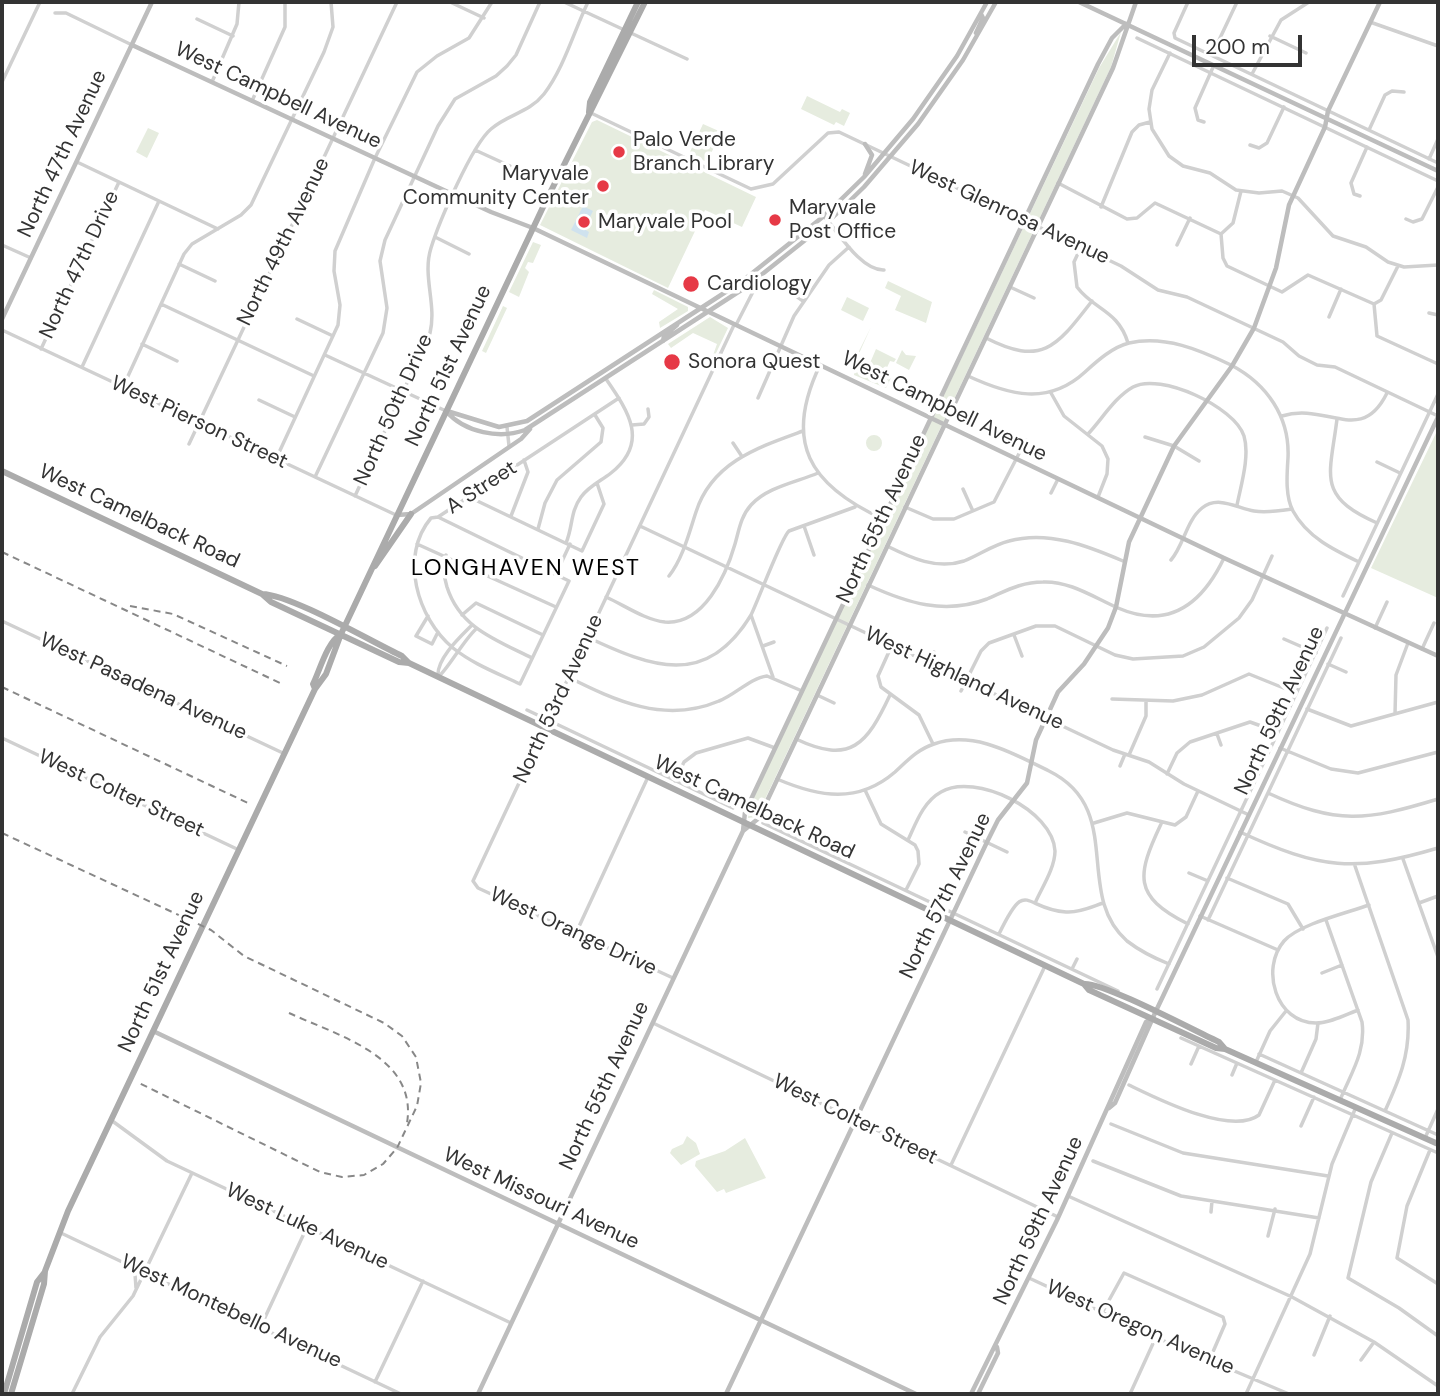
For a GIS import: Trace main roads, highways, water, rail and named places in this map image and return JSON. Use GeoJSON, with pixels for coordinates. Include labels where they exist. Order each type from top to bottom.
{"type":"FeatureCollection","features":[{"type":"Feature","properties":{"kind":"main road","name":"North 51st Avenue"},"geometry":{"type":"LineString","coordinates":[[10,1394],[42,1290],[45,1271],[59,1232],[315,689],[326,674],[342,631],[533,228],[589,112],[596,105],[638,2]]}},
{"type":"Feature","properties":{"kind":"main road","name":"North 51st Avenue"},"geometry":{"type":"LineString","coordinates":[[627,32],[645,2]]}},
{"type":"Feature","properties":{"kind":"main road","name":"West Camelback Road"},"geometry":{"type":"LineString","coordinates":[[2,471],[262,594],[274,594],[342,631],[402,656],[409,663],[438,677],[1045,966],[1084,984],[1115,992],[1189,1039],[1226,1049],[1340,1100],[1354,1111],[1427,1134],[1438,1144]]}},
{"type":"Feature","properties":{"kind":"main road"},"geometry":{"type":"LineString","coordinates":[[371,570],[383,559],[411,514]]}},
{"type":"Feature","properties":{"kind":"main road","name":"West Camelback Road"},"geometry":{"type":"LineString","coordinates":[[1084,984],[1088,990],[1219,1042],[1226,1049]]}},
{"type":"Feature","properties":{"kind":"main road","name":"North 51st Avenue"},"geometry":{"type":"LineString","coordinates":[[4,1394],[37,1282],[45,1271]]}},
{"type":"Feature","properties":{"kind":"water"},"geometry":{"type":"Polygon","coordinates":[[[583,206],[593,211],[584,229],[589,232],[587,238],[571,230],[583,206]]]}},
{"type":"Feature","properties":{"kind":"railway"},"geometry":{"type":"LineString","coordinates":[[2,552],[280,683]]}},
{"type":"Feature","properties":{"kind":"railway"},"geometry":{"type":"LineString","coordinates":[[130,606],[173,614],[287,666]]}},
{"type":"Feature","properties":{"kind":"railway"},"geometry":{"type":"LineString","coordinates":[[2,687],[248,803]]}},
{"type":"Feature","properties":{"kind":"railway"},"geometry":{"type":"LineString","coordinates":[[2,833],[211,930],[244,956],[384,1023],[402,1036],[416,1057],[421,1083],[417,1106],[397,1148],[383,1164],[364,1175],[342,1177],[320,1172],[139,1083]]}},
{"type":"Feature","properties":{"kind":"railway"},"geometry":{"type":"LineString","coordinates":[[289,1013],[350,1040],[387,1065],[400,1081],[407,1100],[407,1123]]}},
{"type":"Feature","properties":{"kind":"place","name":"Palo Verde Branch Library"},"geometry":{"type":"Point","coordinates":[619,152]}},
{"type":"Feature","properties":{"kind":"place","name":"Maryvale Community Center"},"geometry":{"type":"Point","coordinates":[603,186]}},
{"type":"Feature","properties":{"kind":"place","name":"Maryvale Post Office"},"geometry":{"type":"Point","coordinates":[775,220]}},
{"type":"Feature","properties":{"kind":"place","name":"Maryvale Pool"},"geometry":{"type":"Point","coordinates":[584,222]}},
{"type":"Feature","properties":{"kind":"place","name":"Cardiology"},"geometry":{"type":"Point","coordinates":[691,284]}},
{"type":"Feature","properties":{"kind":"place","name":"Sonora Quest"},"geometry":{"type":"Point","coordinates":[672,362]}},
{"type":"Feature","properties":{"kind":"district","name":"LONGHAVEN WEST"},"geometry":{"type":"Point","coordinates":[526,569]}}]}
